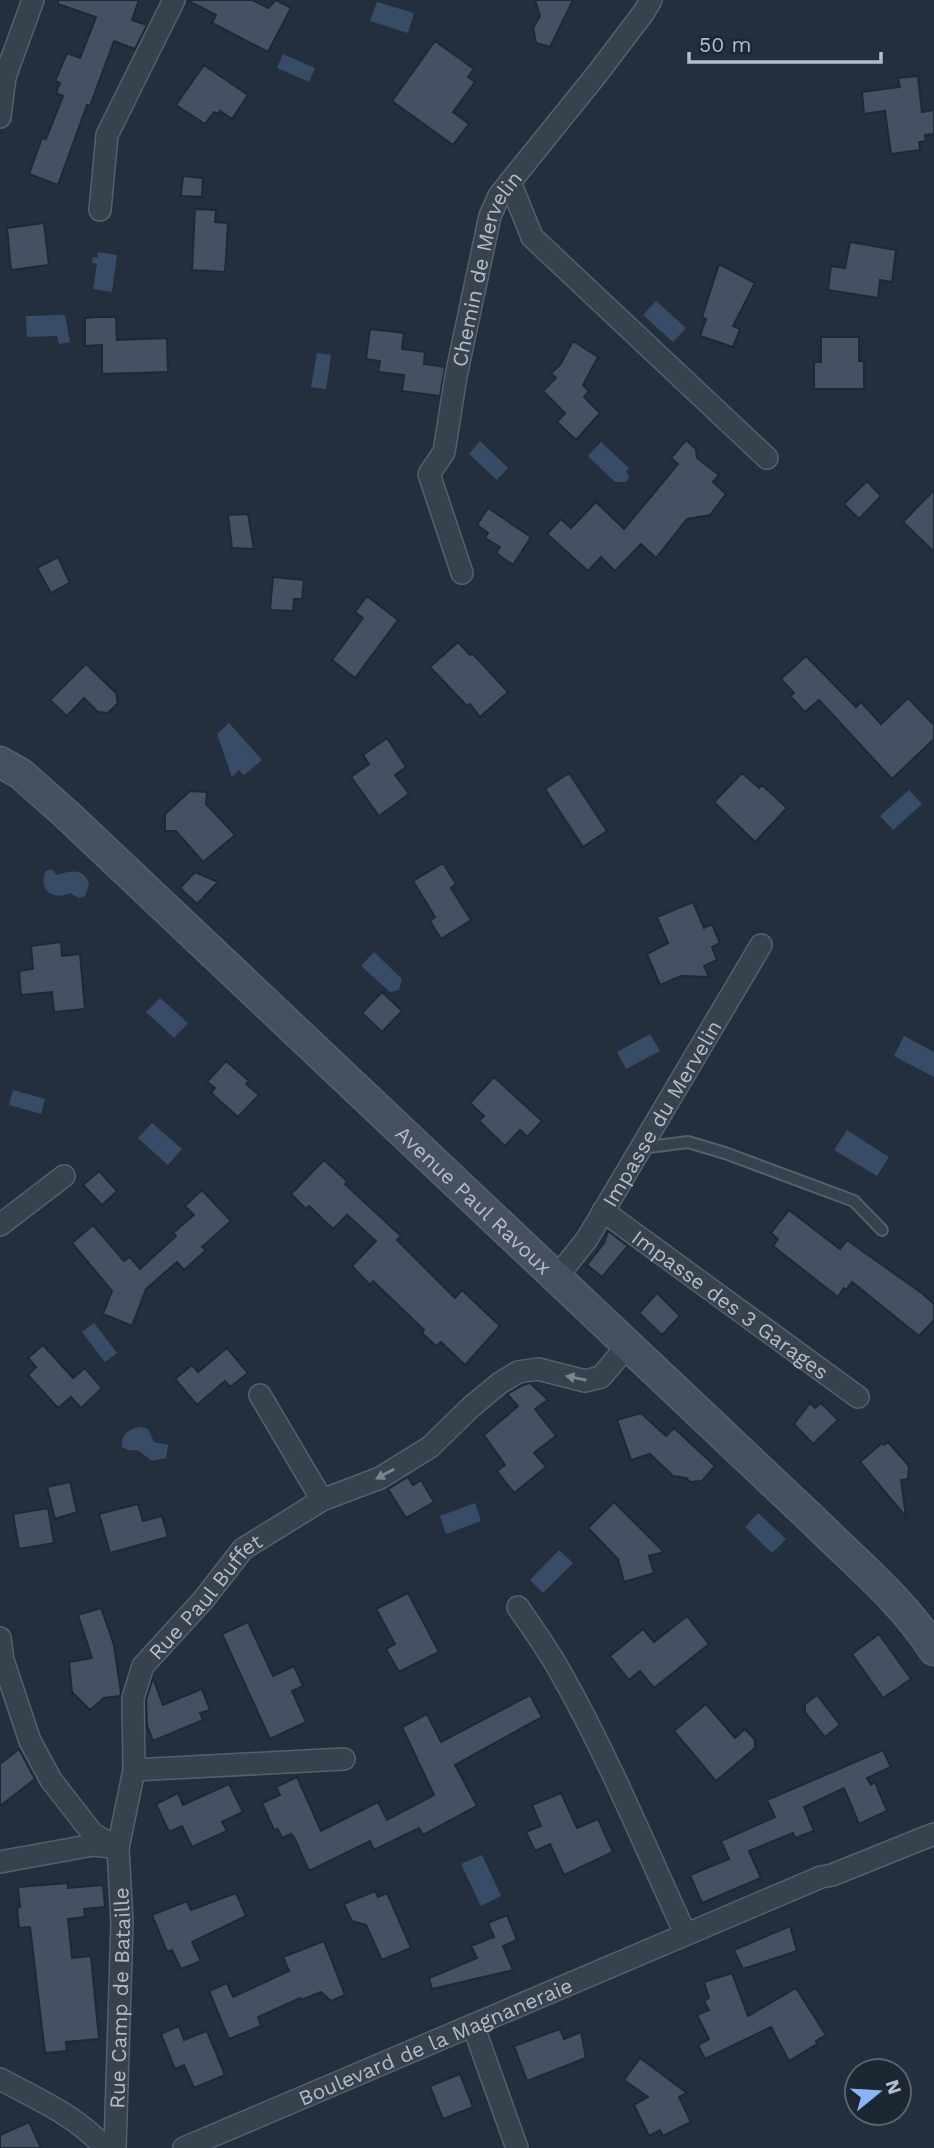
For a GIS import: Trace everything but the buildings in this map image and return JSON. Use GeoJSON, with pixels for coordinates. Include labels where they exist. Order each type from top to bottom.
{"type":"FeatureCollection","features":[{"type":"Feature","properties":{"kind":"street"},"geometry":{"type":"LineString","coordinates":[[0,117],[3,79],[33,0]]}},
{"type":"Feature","properties":{"kind":"street"},"geometry":{"type":"LineString","coordinates":[[100,210],[107,135],[174,0]]}},
{"type":"Feature","properties":{"kind":"street","name":"Chemin de Mervelin"},"geometry":{"type":"LineString","coordinates":[[462,573],[429,474],[444,452],[456,376],[490,216],[510,182],[597,74],[651,0]]}},
{"type":"Feature","properties":{"kind":"street"},"geometry":{"type":"LineString","coordinates":[[510,182],[532,237],[767,458]]}},
{"type":"Feature","properties":{"kind":"street","name":"Avenue Paul Ravoux"},"geometry":{"type":"LineString","coordinates":[[0,762],[21,774],[65,813],[628,1345],[895,1600],[934,1650]]}},
{"type":"Feature","properties":{"kind":"street","name":"Impasse du Mervelin"},"geometry":{"type":"LineString","coordinates":[[556,1278],[587,1239],[761,945]]}},
{"type":"Feature","properties":{"kind":"street"},"geometry":{"type":"LineString","coordinates":[[0,1225],[64,1176]]}},
{"type":"Feature","properties":{"kind":"street","name":"Impasse des 3 Garages"},"geometry":{"type":"LineString","coordinates":[[603,1212],[858,1397]]}},
{"type":"Feature","properties":{"kind":"street","name":"Rue Paul Buffet"},"geometry":{"type":"LineString","coordinates":[[118,1848],[134,1770],[133,1698],[142,1667],[204,1599],[243,1549],[322,1500],[380,1478],[430,1447],[471,1407],[517,1372],[538,1369],[585,1381],[601,1377],[628,1345]]}},
{"type":"Feature","properties":{"kind":"street"},"geometry":{"type":"LineString","coordinates":[[260,1395],[322,1500]]}},
{"type":"Feature","properties":{"kind":"street"},"geometry":{"type":"LineString","coordinates":[[518,1607],[562,1674],[599,1745],[685,1933]]}},
{"type":"Feature","properties":{"kind":"street"},"geometry":{"type":"LineString","coordinates":[[0,1638],[3,1660],[30,1741],[51,1780],[93,1834],[118,1848]]}},
{"type":"Feature","properties":{"kind":"street"},"geometry":{"type":"LineString","coordinates":[[134,1770],[344,1759]]}},
{"type":"Feature","properties":{"kind":"street","name":"Boulevard de la Magnaneraie"},"geometry":{"type":"LineString","coordinates":[[184,2148],[685,1933],[934,1834]]}},
{"type":"Feature","properties":{"kind":"street"},"geometry":{"type":"LineString","coordinates":[[0,1862],[93,1845],[118,1848]]}},
{"type":"Feature","properties":{"kind":"street","name":"Rue Camp de Bataille"},"geometry":{"type":"LineString","coordinates":[[116,2148],[122,1922],[118,1848]]}},
{"type":"Feature","properties":{"kind":"street"},"geometry":{"type":"LineString","coordinates":[[473,2025],[517,2148]]}},
{"type":"Feature","properties":{"kind":"street"},"geometry":{"type":"LineString","coordinates":[[0,2079],[60,2111],[92,2133],[105,2148]]}},
{"type":"Feature","properties":{"kind":"lane"},"geometry":{"type":"LineString","coordinates":[[641,1148],[688,1142],[725,1153],[854,1201],[882,1230]]}},
{"type":"Feature","properties":{"kind":"water"},"geometry":{"type":"Polygon","coordinates":[[[377,2],[414,13],[408,33],[370,21],[377,2]]]}},
{"type":"Feature","properties":{"kind":"water"},"geometry":{"type":"Polygon","coordinates":[[[283,54],[315,68],[309,82],[277,68],[283,54]]]}},
{"type":"Feature","properties":{"kind":"water"},"geometry":{"type":"Polygon","coordinates":[[[98,252],[117,255],[112,292],[93,289],[97,264],[92,263],[93,257],[98,258],[98,252]]]}},
{"type":"Feature","properties":{"kind":"water"},"geometry":{"type":"Polygon","coordinates":[[[656,301],[686,328],[673,342],[643,315],[656,301]]]}},
{"type":"Feature","properties":{"kind":"water"},"geometry":{"type":"Polygon","coordinates":[[[65,315],[70,342],[59,344],[57,336],[27,337],[26,316],[65,315]]]}},
{"type":"Feature","properties":{"kind":"water"},"geometry":{"type":"Polygon","coordinates":[[[317,353],[331,355],[326,389],[311,387],[317,353]]]}},
{"type":"Feature","properties":{"kind":"water"},"geometry":{"type":"Polygon","coordinates":[[[480,441],[508,468],[497,480],[469,454],[480,441]]]}},
{"type":"Feature","properties":{"kind":"water"},"geometry":{"type":"Polygon","coordinates":[[[601,442],[629,468],[626,471],[629,478],[626,482],[615,482],[588,456],[601,442]]]}},
{"type":"Feature","properties":{"kind":"water"},"geometry":{"type":"Polygon","coordinates":[[[229,723],[262,760],[244,775],[239,770],[232,777],[217,734],[229,723]]]}},
{"type":"Feature","properties":{"kind":"water"},"geometry":{"type":"Polygon","coordinates":[[[909,790],[922,804],[893,830],[880,816],[909,790]]]}},
{"type":"Feature","properties":{"kind":"water"},"geometry":{"type":"Polygon","coordinates":[[[51,869],[57,875],[76,872],[84,875],[89,885],[85,896],[79,898],[70,893],[58,896],[48,892],[44,878],[46,871],[51,869]]]}},
{"type":"Feature","properties":{"kind":"water"},"geometry":{"type":"Polygon","coordinates":[[[374,952],[402,979],[399,990],[390,992],[361,966],[374,952]]]}},
{"type":"Feature","properties":{"kind":"water"},"geometry":{"type":"Polygon","coordinates":[[[160,998],[188,1023],[174,1038],[146,1012],[160,998]]]}},
{"type":"Feature","properties":{"kind":"water"},"geometry":{"type":"Polygon","coordinates":[[[650,1034],[660,1051],[626,1069],[617,1052],[650,1034]]]}},
{"type":"Feature","properties":{"kind":"water"},"geometry":{"type":"Polygon","coordinates":[[[904,1036],[934,1052],[934,1077],[894,1056],[904,1036]]]}},
{"type":"Feature","properties":{"kind":"water"},"geometry":{"type":"Polygon","coordinates":[[[13,1090],[45,1099],[41,1114],[9,1105],[13,1090]]]}},
{"type":"Feature","properties":{"kind":"water"},"geometry":{"type":"Polygon","coordinates":[[[152,1123],[182,1149],[168,1165],[138,1138],[152,1123]]]}},
{"type":"Feature","properties":{"kind":"water"},"geometry":{"type":"Polygon","coordinates":[[[847,1130],[889,1157],[877,1176],[834,1150],[847,1130]]]}},
{"type":"Feature","properties":{"kind":"water"},"geometry":{"type":"Polygon","coordinates":[[[94,1323],[117,1353],[105,1362],[82,1332],[94,1323]]]}},
{"type":"Feature","properties":{"kind":"water"},"geometry":{"type":"Polygon","coordinates":[[[141,1427],[148,1429],[154,1442],[168,1445],[166,1458],[152,1461],[139,1451],[122,1447],[127,1433],[141,1427]]]}},
{"type":"Feature","properties":{"kind":"water"},"geometry":{"type":"Polygon","coordinates":[[[475,1503],[481,1521],[446,1534],[440,1516],[475,1503]]]}},
{"type":"Feature","properties":{"kind":"water"},"geometry":{"type":"Polygon","coordinates":[[[758,1513],[786,1539],[772,1553],[745,1527],[758,1513]]]}},
{"type":"Feature","properties":{"kind":"water"},"geometry":{"type":"Polygon","coordinates":[[[559,1550],[573,1563],[543,1593],[530,1580],[559,1550]]]}},
{"type":"Feature","properties":{"kind":"water"},"geometry":{"type":"Polygon","coordinates":[[[482,1855],[501,1896],[481,1906],[461,1864],[482,1855]]]}}]}
